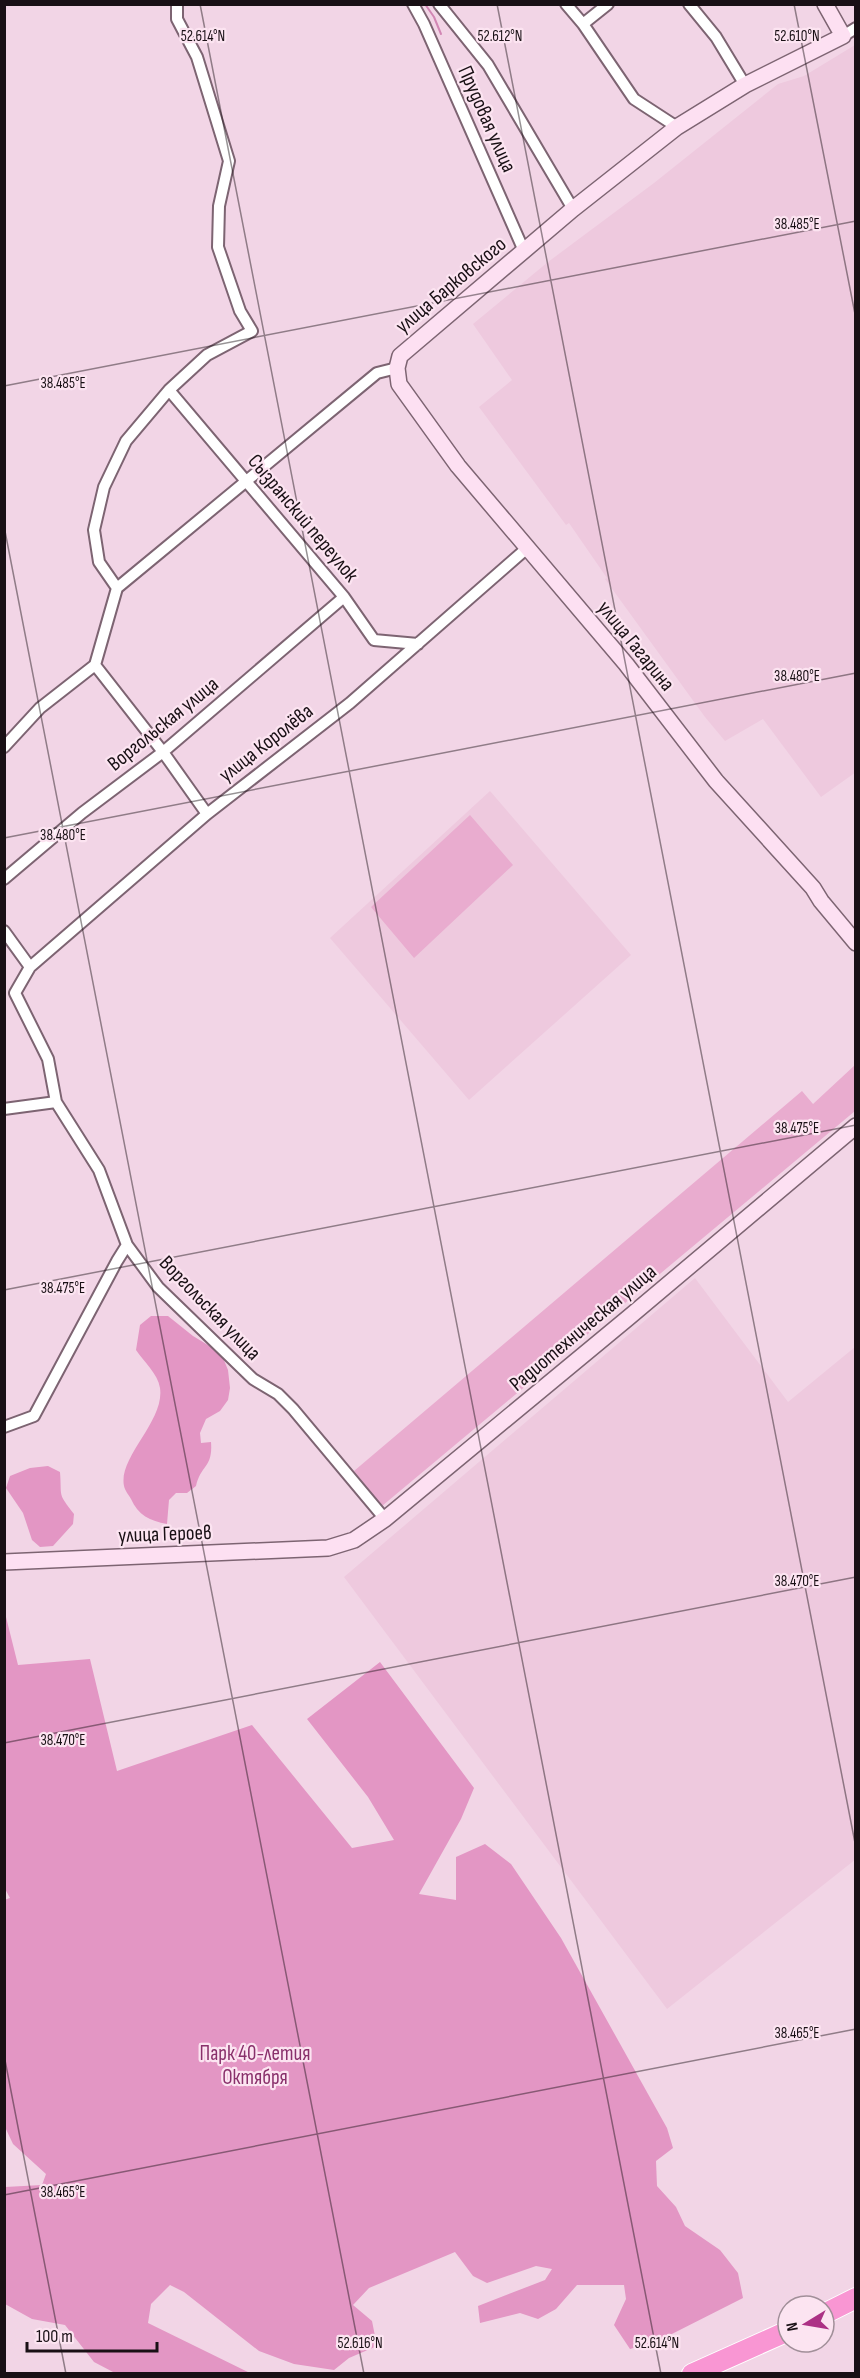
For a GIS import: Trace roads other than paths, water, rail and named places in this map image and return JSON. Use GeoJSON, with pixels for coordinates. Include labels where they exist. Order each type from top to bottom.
{"type":"FeatureCollection","features":[{"type":"Feature","properties":{"kind":"highway"},"geometry":{"type":"LineString","coordinates":[[836,2308],[855,2298]]}},
{"type":"Feature","properties":{"kind":"highway"},"geometry":{"type":"LineString","coordinates":[[692,2373],[776,2336]]}},
{"type":"Feature","properties":{"kind":"street"},"geometry":{"type":"LineString","coordinates":[[4,747],[40,708],[95,665],[117,588],[99,562],[94,530],[104,487],[126,441],[169,390],[207,355],[252,331],[240,311],[218,247],[219,206],[229,161],[196,57],[177,19],[177,4]]}},
{"type":"Feature","properties":{"kind":"street","name":"Прудовая улица"},"geometry":{"type":"LineString","coordinates":[[413,4],[424,24],[524,250]]}},
{"type":"Feature","properties":{"kind":"street","name":"Прудовая улица"},"geometry":{"type":"LineString","coordinates":[[439,4],[488,64],[573,209]]}},
{"type":"Feature","properties":{"kind":"street"},"geometry":{"type":"LineString","coordinates":[[566,4],[583,24],[634,99],[677,127]]}},
{"type":"Feature","properties":{"kind":"street"},"geometry":{"type":"LineString","coordinates":[[583,24],[608,4]]}},
{"type":"Feature","properties":{"kind":"street"},"geometry":{"type":"LineString","coordinates":[[689,4],[716,37],[746,85]]}},
{"type":"Feature","properties":{"kind":"street"},"geometry":{"type":"LineString","coordinates":[[825,4],[849,32]]}},
{"type":"Feature","properties":{"kind":"street","name":"улица Барковского"},"geometry":{"type":"LineString","coordinates":[[117,588],[377,373],[397,368],[400,356],[573,209],[677,127],[746,85],[849,32]]}},
{"type":"Feature","properties":{"kind":"street","name":"улица Гагарина"},"geometry":{"type":"LineString","coordinates":[[397,368],[399,384],[458,466],[526,549],[626,664],[716,781],[813,888],[855,943]]}},
{"type":"Feature","properties":{"kind":"street","name":"Сызранский переулок"},"geometry":{"type":"LineString","coordinates":[[169,390],[344,597],[374,640],[418,644]]}},
{"type":"Feature","properties":{"kind":"street","name":"улица Королёва"},"geometry":{"type":"LineString","coordinates":[[30,967],[207,814],[350,703],[526,549]]}},
{"type":"Feature","properties":{"kind":"street","name":"Воргольская улица"},"geometry":{"type":"LineString","coordinates":[[4,879],[82,813],[163,752],[344,597]]}},
{"type":"Feature","properties":{"kind":"street"},"geometry":{"type":"LineString","coordinates":[[95,665],[163,752],[207,814]]}},
{"type":"Feature","properties":{"kind":"street"},"geometry":{"type":"LineString","coordinates":[[4,932],[30,967]]}},
{"type":"Feature","properties":{"kind":"street","name":"Воргольская улица"},"geometry":{"type":"LineString","coordinates":[[30,967],[15,993],[48,1059],[56,1102],[99,1170],[128,1245],[158,1287],[253,1379],[278,1394],[293,1409],[385,1519]]}},
{"type":"Feature","properties":{"kind":"street"},"geometry":{"type":"LineString","coordinates":[[4,1109],[56,1102]]}},
{"type":"Feature","properties":{"kind":"street","name":"Радиотехническая улица"},"geometry":{"type":"LineString","coordinates":[[328,1548],[354,1540],[385,1519],[855,1126]]}},
{"type":"Feature","properties":{"kind":"street"},"geometry":{"type":"LineString","coordinates":[[4,1427],[34,1416],[117,1261],[128,1245]]}},
{"type":"Feature","properties":{"kind":"street","name":"улица Героев"},"geometry":{"type":"LineString","coordinates":[[4,1562],[328,1548]]}},
{"type":"Feature","properties":{"kind":"waterway"},"geometry":{"type":"LineString","coordinates":[[425,4],[434,17],[441,34]]}},
{"type":"Feature","properties":{"kind":"park label","name":"Парк 40-летия Октября"},"geometry":{"type":"Point","coordinates":[255,2065]}}]}
